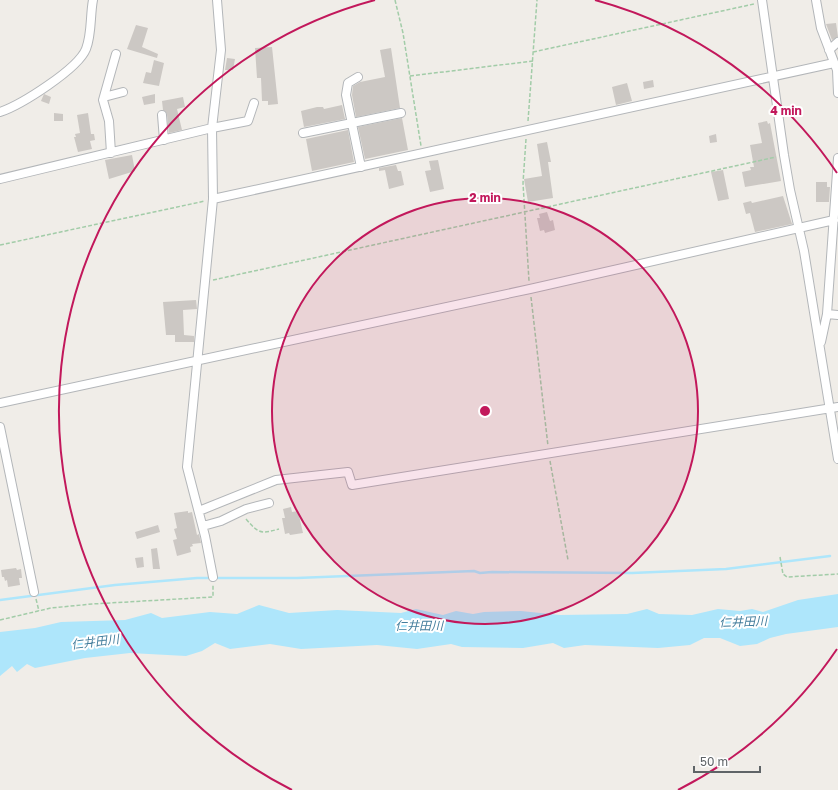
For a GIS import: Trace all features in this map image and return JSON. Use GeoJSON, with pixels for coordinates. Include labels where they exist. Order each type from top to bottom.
{"type":"FeatureCollection","features":[{"type":"Feature","properties":{"kind":"street"},"geometry":{"type":"LineString","coordinates":[[0,112],[18,104],[58,79],[82,56],[89,39],[93,0]]}},
{"type":"Feature","properties":{"kind":"street"},"geometry":{"type":"LineString","coordinates":[[213,580],[203,526],[187,467],[213,199],[212,128],[221,50],[217,0]]}},
{"type":"Feature","properties":{"kind":"street"},"geometry":{"type":"LineString","coordinates":[[816,0],[821,28],[837,70],[838,94]]}},
{"type":"Feature","properties":{"kind":"street"},"geometry":{"type":"LineString","coordinates":[[763,1],[784,155],[790,190],[800,228],[820,347],[834,408],[838,458]]}},
{"type":"Feature","properties":{"kind":"street"},"geometry":{"type":"LineString","coordinates":[[829,50],[838,42]]}},
{"type":"Feature","properties":{"kind":"street"},"geometry":{"type":"LineString","coordinates":[[111,153],[109,121],[103,104],[116,54]]}},
{"type":"Feature","properties":{"kind":"street"},"geometry":{"type":"LineString","coordinates":[[213,199],[834,63]]}},
{"type":"Feature","properties":{"kind":"street"},"geometry":{"type":"LineString","coordinates":[[358,78],[348,83],[347,87],[348,107],[360,167]]}},
{"type":"Feature","properties":{"kind":"street"},"geometry":{"type":"LineString","coordinates":[[104,97],[123,92]]}},
{"type":"Feature","properties":{"kind":"street"},"geometry":{"type":"LineString","coordinates":[[0,179],[212,128],[248,121],[254,103]]}},
{"type":"Feature","properties":{"kind":"street"},"geometry":{"type":"LineString","coordinates":[[303,134],[401,113]]}},
{"type":"Feature","properties":{"kind":"street"},"geometry":{"type":"LineString","coordinates":[[162,115],[164,140]]}},
{"type":"Feature","properties":{"kind":"street"},"geometry":{"type":"LineString","coordinates":[[820,347],[827,314],[835,225],[838,158]]}},
{"type":"Feature","properties":{"kind":"street"},"geometry":{"type":"LineString","coordinates":[[0,403],[800,228],[835,225]]}},
{"type":"Feature","properties":{"kind":"street"},"geometry":{"type":"LineString","coordinates":[[827,314],[838,315]]}},
{"type":"Feature","properties":{"kind":"street"},"geometry":{"type":"LineString","coordinates":[[198,511],[276,480],[348,472],[352,485],[834,408]]}},
{"type":"Feature","properties":{"kind":"street"},"geometry":{"type":"LineString","coordinates":[[0,427],[34,592]]}},
{"type":"Feature","properties":{"kind":"street"},"geometry":{"type":"LineString","coordinates":[[203,526],[221,521],[240,512],[269,503]]}},
{"type":"Feature","properties":{"kind":"path"},"geometry":{"type":"LineString","coordinates":[[396,0],[403,33],[422,154]]}},
{"type":"Feature","properties":{"kind":"path"},"geometry":{"type":"LineString","coordinates":[[533,52],[763,1]]}},
{"type":"Feature","properties":{"kind":"path"},"geometry":{"type":"LineString","coordinates":[[410,76],[533,61]]}},
{"type":"Feature","properties":{"kind":"path"},"geometry":{"type":"LineString","coordinates":[[206,282],[784,155]]}},
{"type":"Feature","properties":{"kind":"path"},"geometry":{"type":"LineString","coordinates":[[0,244],[213,199]]}},
{"type":"Feature","properties":{"kind":"path"},"geometry":{"type":"LineString","coordinates":[[240,512],[256,531],[263,533],[279,529]]}},
{"type":"Feature","properties":{"kind":"path"},"geometry":{"type":"LineString","coordinates":[[780,557],[783,574],[788,577],[838,574]]}},
{"type":"Feature","properties":{"kind":"path"},"geometry":{"type":"LineString","coordinates":[[0,620],[40,611],[92,604],[213,597],[213,580]]}},
{"type":"Feature","properties":{"kind":"path"},"geometry":{"type":"LineString","coordinates":[[34,592],[40,611]]}},
{"type":"Feature","properties":{"kind":"water","name":"仁井田川"},"geometry":{"type":"Polygon","coordinates":[[[838,594],[838,627],[786,634],[770,638],[757,644],[740,646],[720,638],[704,638],[690,645],[658,648],[585,645],[564,648],[553,643],[523,648],[462,647],[451,644],[417,649],[377,645],[301,649],[270,644],[230,649],[215,643],[202,651],[186,656],[130,653],[85,658],[35,668],[27,664],[17,672],[12,666],[0,676],[0,632],[35,628],[61,622],[125,620],[151,613],[162,618],[210,612],[237,614],[259,605],[289,613],[337,610],[401,613],[416,609],[443,615],[456,611],[473,614],[484,612],[521,611],[560,615],[627,614],[647,609],[659,614],[692,615],[718,609],[740,611],[752,609],[763,612],[798,600],[838,594]]]}},
{"type":"Feature","properties":{"kind":"building"},"geometry":{"type":"Polygon","coordinates":[[[836,23],[838,37],[832,40],[826,24],[836,23]]]}},
{"type":"Feature","properties":{"kind":"building"},"geometry":{"type":"Polygon","coordinates":[[[136,25],[148,28],[142,47],[158,54],[157,58],[127,49],[136,25]]]}},
{"type":"Feature","properties":{"kind":"building"},"geometry":{"type":"Polygon","coordinates":[[[272,47],[278,104],[268,105],[268,101],[262,101],[261,78],[257,78],[255,48],[272,47]]]}},
{"type":"Feature","properties":{"kind":"building"},"geometry":{"type":"Polygon","coordinates":[[[391,48],[400,108],[356,117],[352,95],[353,86],[360,82],[385,77],[380,50],[391,48]]]}},
{"type":"Feature","properties":{"kind":"building"},"geometry":{"type":"Polygon","coordinates":[[[227,58],[235,59],[233,70],[225,70],[227,58]]]}},
{"type":"Feature","properties":{"kind":"building"},"geometry":{"type":"Polygon","coordinates":[[[154,60],[164,63],[159,86],[143,83],[146,72],[151,73],[154,60]]]}},
{"type":"Feature","properties":{"kind":"building"},"geometry":{"type":"Polygon","coordinates":[[[653,80],[654,87],[644,89],[643,82],[653,80]]]}},
{"type":"Feature","properties":{"kind":"building"},"geometry":{"type":"Polygon","coordinates":[[[627,83],[632,101],[616,105],[612,87],[627,83]]]}},
{"type":"Feature","properties":{"kind":"building"},"geometry":{"type":"Polygon","coordinates":[[[44,94],[51,97],[49,104],[41,101],[44,94]]]}},
{"type":"Feature","properties":{"kind":"building"},"geometry":{"type":"Polygon","coordinates":[[[155,94],[155,103],[144,105],[142,97],[155,94]]]}},
{"type":"Feature","properties":{"kind":"building"},"geometry":{"type":"Polygon","coordinates":[[[183,97],[185,107],[177,109],[182,130],[169,133],[167,114],[163,110],[162,101],[183,97]]]}},
{"type":"Feature","properties":{"kind":"building"},"geometry":{"type":"Polygon","coordinates":[[[342,105],[345,119],[304,127],[301,111],[317,107],[323,107],[324,109],[342,105]]]}},
{"type":"Feature","properties":{"kind":"building"},"geometry":{"type":"Polygon","coordinates":[[[54,113],[63,114],[63,121],[54,121],[54,113]]]}},
{"type":"Feature","properties":{"kind":"building"},"geometry":{"type":"Polygon","coordinates":[[[88,113],[91,134],[94,134],[95,140],[90,141],[92,149],[78,152],[74,137],[76,137],[75,134],[80,133],[77,115],[88,113]]]}},
{"type":"Feature","properties":{"kind":"building"},"geometry":{"type":"Polygon","coordinates":[[[402,118],[408,150],[365,159],[358,127],[402,118]]]}},
{"type":"Feature","properties":{"kind":"building"},"geometry":{"type":"Polygon","coordinates":[[[767,121],[768,124],[770,123],[781,181],[745,187],[742,172],[751,170],[750,167],[754,167],[750,145],[762,143],[758,123],[767,121]]]}},
{"type":"Feature","properties":{"kind":"building"},"geometry":{"type":"Polygon","coordinates":[[[348,130],[354,162],[312,171],[306,139],[348,130]]]}},
{"type":"Feature","properties":{"kind":"building"},"geometry":{"type":"Polygon","coordinates":[[[716,134],[717,142],[710,143],[709,136],[716,134]]]}},
{"type":"Feature","properties":{"kind":"building"},"geometry":{"type":"Polygon","coordinates":[[[547,142],[551,162],[548,162],[553,198],[528,202],[524,179],[542,176],[537,144],[547,142]]]}},
{"type":"Feature","properties":{"kind":"building"},"geometry":{"type":"Polygon","coordinates":[[[132,155],[135,171],[109,179],[105,160],[132,155]]]}},
{"type":"Feature","properties":{"kind":"building"},"geometry":{"type":"Polygon","coordinates":[[[438,160],[444,189],[430,192],[425,171],[431,170],[429,161],[438,160]]]}},
{"type":"Feature","properties":{"kind":"building"},"geometry":{"type":"Polygon","coordinates":[[[396,165],[398,171],[401,171],[404,185],[389,189],[385,170],[379,171],[379,168],[396,165]]]}},
{"type":"Feature","properties":{"kind":"building"},"geometry":{"type":"Polygon","coordinates":[[[723,170],[729,199],[718,201],[711,172],[723,170]]]}},
{"type":"Feature","properties":{"kind":"building"},"geometry":{"type":"Polygon","coordinates":[[[816,182],[827,182],[827,187],[830,187],[829,202],[816,202],[816,182]]]}},
{"type":"Feature","properties":{"kind":"building"},"geometry":{"type":"Polygon","coordinates":[[[783,196],[792,224],[755,232],[750,213],[746,214],[743,203],[751,201],[752,203],[783,196]]]}},
{"type":"Feature","properties":{"kind":"building"},"geometry":{"type":"Polygon","coordinates":[[[547,212],[550,221],[553,220],[555,230],[545,233],[544,230],[540,231],[537,218],[540,218],[539,214],[547,212]]]}},
{"type":"Feature","properties":{"kind":"building"},"geometry":{"type":"Polygon","coordinates":[[[196,300],[197,309],[183,310],[184,335],[194,336],[194,342],[175,342],[175,335],[166,335],[163,302],[196,300]]]}},
{"type":"Feature","properties":{"kind":"building"},"geometry":{"type":"Polygon","coordinates":[[[291,507],[292,512],[298,511],[303,533],[290,535],[289,533],[285,534],[282,518],[285,518],[283,509],[291,507]]]}},
{"type":"Feature","properties":{"kind":"building"},"geometry":{"type":"Polygon","coordinates":[[[188,511],[188,513],[192,512],[197,535],[199,534],[201,543],[192,544],[193,546],[190,547],[191,552],[177,556],[173,540],[177,539],[174,529],[177,528],[174,513],[188,511]]]}},
{"type":"Feature","properties":{"kind":"building"},"geometry":{"type":"Polygon","coordinates":[[[158,525],[160,532],[137,539],[135,532],[158,525]]]}},
{"type":"Feature","properties":{"kind":"building"},"geometry":{"type":"Polygon","coordinates":[[[157,548],[160,569],[153,569],[151,549],[157,548]]]}},
{"type":"Feature","properties":{"kind":"building"},"geometry":{"type":"Polygon","coordinates":[[[143,557],[144,567],[137,568],[135,558],[143,557]]]}},
{"type":"Feature","properties":{"kind":"building"},"geometry":{"type":"Polygon","coordinates":[[[16,568],[17,570],[21,569],[22,578],[19,578],[20,585],[8,587],[7,580],[5,581],[4,577],[2,577],[1,570],[16,568]]]}},
{"type":"Feature","properties":{"kind":"waterway"},"geometry":{"type":"LineString","coordinates":[[0,600],[115,585],[197,578],[297,578],[474,571],[480,573],[632,573],[726,569],[830,556]]}}]}
